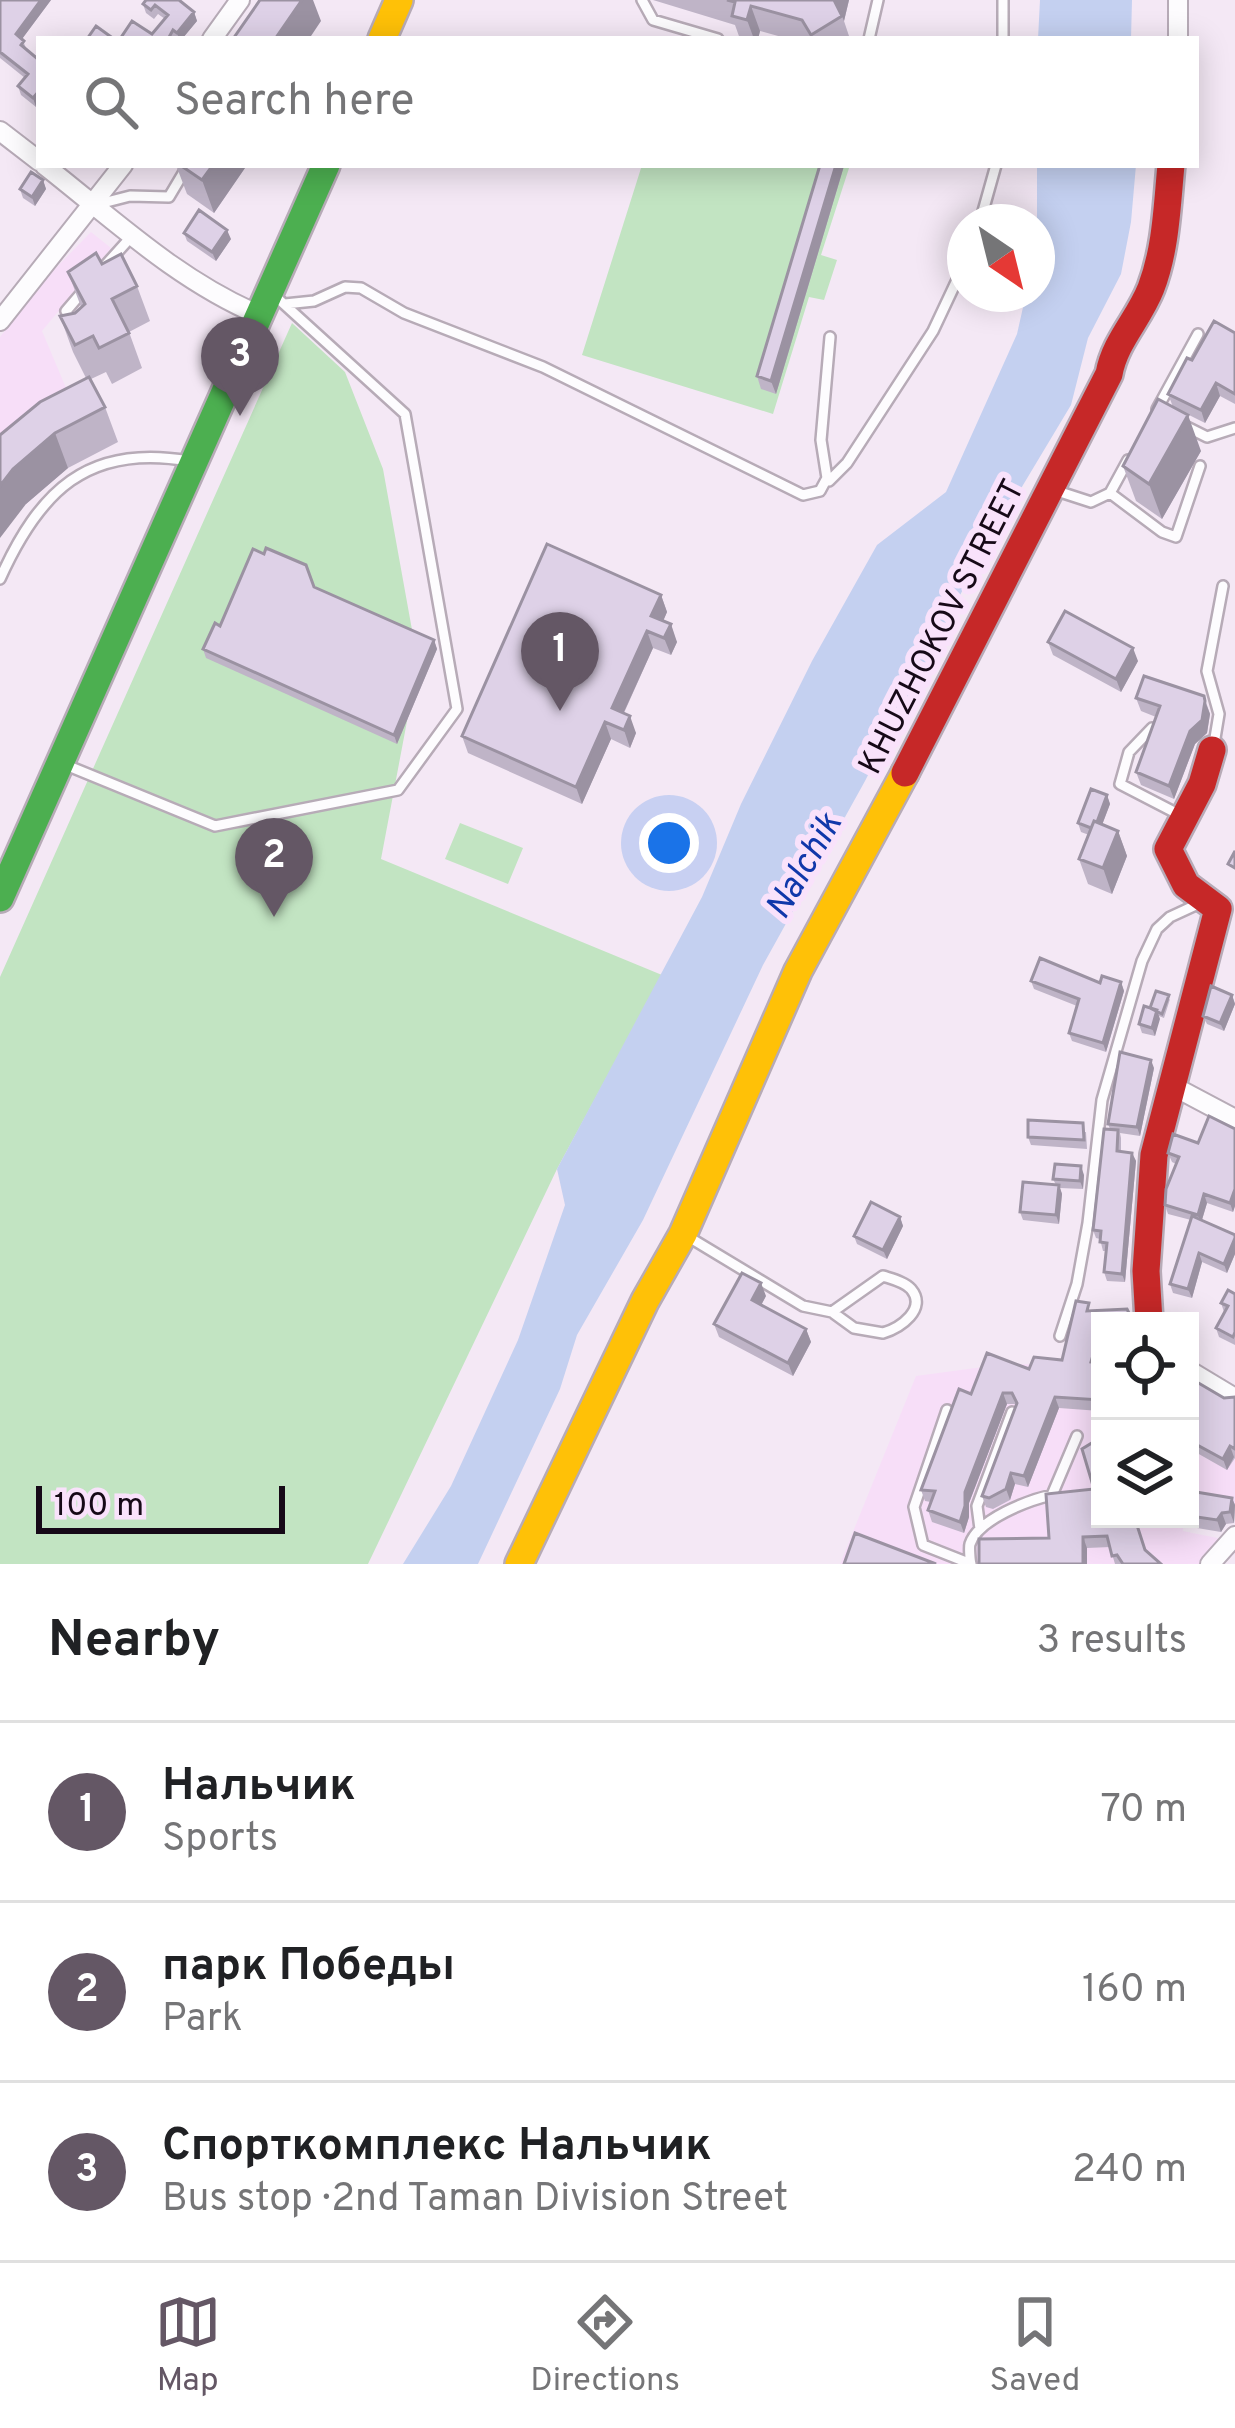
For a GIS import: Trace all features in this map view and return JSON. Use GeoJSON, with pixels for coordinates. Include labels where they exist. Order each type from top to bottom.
{"type":"FeatureCollection","features":[{"type":"Feature","properties":{"kind":"street"},"geometry":{"type":"LineString","coordinates":[[214,36],[240,0]]}},
{"type":"Feature","properties":{"kind":"street"},"geometry":{"type":"LineString","coordinates":[[383,36],[399,0]]}},
{"type":"Feature","properties":{"kind":"street"},"geometry":{"type":"LineString","coordinates":[[1178,0],[1178,36]]}},
{"type":"Feature","properties":{"kind":"street"},"geometry":{"type":"LineString","coordinates":[[0,131],[36,159]]}},
{"type":"Feature","properties":{"kind":"street"},"geometry":{"type":"LineString","coordinates":[[47,168],[131,237],[232,303],[272,303]]}},
{"type":"Feature","properties":{"kind":"street"},"geometry":{"type":"LineString","coordinates":[[0,322],[121,168]]}},
{"type":"Feature","properties":{"kind":"street"},"geometry":{"type":"LineString","coordinates":[[0,898],[194,462],[272,303],[325,168]]}},
{"type":"Feature","properties":{"kind":"street","name":"KHUZHOKOV STREET"},"geometry":{"type":"LineString","coordinates":[[519,1564],[645,1301],[683,1234],[798,971],[850,880],[1051,489],[1109,374],[1112,354],[1128,323],[1142,307],[1163,238],[1171,168]]}},
{"type":"Feature","properties":{"kind":"street"},"geometry":{"type":"LineString","coordinates":[[1148,1312],[1148,1206],[1154,1155],[1218,904],[1188,889],[1168,849],[1202,784],[1212,750]]}},
{"type":"Feature","properties":{"kind":"street"},"geometry":{"type":"LineString","coordinates":[[1169,1084],[1235,1119]]}},
{"type":"Feature","properties":{"kind":"street"},"geometry":{"type":"LineString","coordinates":[[1199,1377],[1235,1398]]}},
{"type":"Feature","properties":{"kind":"street"},"geometry":{"type":"LineString","coordinates":[[1210,1564],[1235,1536]]}},
{"type":"Feature","properties":{"kind":"lane"},"geometry":{"type":"LineString","coordinates":[[642,0],[653,20],[708,36]]}},
{"type":"Feature","properties":{"kind":"lane"},"geometry":{"type":"LineString","coordinates":[[870,36],[878,0]]}},
{"type":"Feature","properties":{"kind":"lane"},"geometry":{"type":"LineString","coordinates":[[1003,0],[1004,36]]}},
{"type":"Feature","properties":{"kind":"lane"},"geometry":{"type":"LineString","coordinates":[[95,205],[130,196],[169,197],[186,168]]}},
{"type":"Feature","properties":{"kind":"lane"},"geometry":{"type":"LineString","coordinates":[[985,204],[995,168]]}},
{"type":"Feature","properties":{"kind":"lane"},"geometry":{"type":"LineString","coordinates":[[83,340],[66,310],[131,237]]}},
{"type":"Feature","properties":{"kind":"lane"},"geometry":{"type":"LineString","coordinates":[[272,303],[314,301],[345,287],[361,288],[404,313],[543,367],[803,495],[813,495],[848,463],[933,331],[947,301]]}},
{"type":"Feature","properties":{"kind":"lane"},"geometry":{"type":"LineString","coordinates":[[60,762],[215,826],[398,790],[457,709],[406,414],[272,303]]}},
{"type":"Feature","properties":{"kind":"lane"},"geometry":{"type":"LineString","coordinates":[[1198,334],[1155,411],[1207,436],[1235,428]]}},
{"type":"Feature","properties":{"kind":"lane"},"geometry":{"type":"LineString","coordinates":[[825,484],[821,440],[830,337]]}},
{"type":"Feature","properties":{"kind":"lane"},"geometry":{"type":"LineString","coordinates":[[1051,489],[1090,502],[1110,493],[1133,452]]}},
{"type":"Feature","properties":{"kind":"lane"},"geometry":{"type":"LineString","coordinates":[[0,579],[32,515],[71,480],[110,461],[152,454],[194,462]]}},
{"type":"Feature","properties":{"kind":"lane"},"geometry":{"type":"LineString","coordinates":[[1110,493],[1176,538],[1200,466]]}},
{"type":"Feature","properties":{"kind":"lane"},"geometry":{"type":"LineString","coordinates":[[1212,750],[1220,728],[1207,671],[1222,586]]}},
{"type":"Feature","properties":{"kind":"lane"},"geometry":{"type":"LineString","coordinates":[[1153,728],[1130,752],[1120,784],[1184,818]]}},
{"type":"Feature","properties":{"kind":"lane"},"geometry":{"type":"LineString","coordinates":[[1060,1336],[1077,1284],[1102,1100],[1142,961],[1157,929],[1218,904]]}},
{"type":"Feature","properties":{"kind":"lane"},"geometry":{"type":"LineString","coordinates":[[683,1234],[803,1306],[832,1312],[854,1328],[883,1333],[896,1329],[916,1308],[915,1294],[909,1286],[883,1276],[832,1312]]}},
{"type":"Feature","properties":{"kind":"lane"},"geometry":{"type":"LineString","coordinates":[[946,1410],[914,1507],[923,1545],[970,1564],[969,1545],[980,1529],[1024,1502],[1052,1495],[1077,1436]]}},
{"type":"Feature","properties":{"kind":"lane"},"geometry":{"type":"LineString","coordinates":[[980,1529],[977,1506],[1012,1412]]}},
{"type":"Feature","properties":{"kind":"shaded area"},"geometry":{"type":"Polygon","coordinates":[[[91,232],[111,248],[42,331],[69,395],[0,463],[0,337],[91,232]]]}},
{"type":"Feature","properties":{"kind":"shaded area"},"geometry":{"type":"Polygon","coordinates":[[[998,1365],[1091,1367],[1091,1528],[1183,1528],[1222,1539],[1200,1564],[840,1564],[916,1376],[998,1365]]]}},
{"type":"Feature","properties":{"kind":"shaded area"},"geometry":{"type":"Polygon","coordinates":[[[1199,1381],[1235,1402],[1235,1503],[1199,1498],[1199,1381]]]}},
{"type":"Feature","properties":{"kind":"green space"},"geometry":{"type":"Polygon","coordinates":[[[641,168],[849,168],[821,255],[837,260],[824,300],[809,297],[773,414],[582,355],[641,168]]]}},
{"type":"Feature","properties":{"kind":"green space"},"geometry":{"type":"Polygon","coordinates":[[[292,323],[345,372],[383,469],[418,663],[381,859],[662,975],[557,1169],[368,1564],[0,1564],[0,977],[292,323]]]}},
{"type":"Feature","properties":{"kind":"green space"},"geometry":{"type":"Polygon","coordinates":[[[460,823],[523,848],[508,884],[445,859],[460,823]]]}},
{"type":"Feature","properties":{"kind":"water"},"geometry":{"type":"Polygon","coordinates":[[[1040,0],[1132,0],[1131,36],[1038,36],[1040,0]]]}},
{"type":"Feature","properties":{"kind":"water","name":"Nalchik"},"geometry":{"type":"Polygon","coordinates":[[[1037,168],[1136,168],[1121,274],[1088,338],[1071,405],[978,560],[865,781],[763,965],[643,1220],[577,1335],[560,1389],[478,1564],[403,1564],[451,1486],[518,1340],[565,1205],[557,1169],[702,897],[741,804],[812,661],[877,545],[946,492],[1017,334],[1022,312],[1055,312],[1055,204],[1037,204],[1037,168]]]}},
{"type":"Feature","properties":{"kind":"building"},"geometry":{"type":"Polygon","coordinates":[[[0,0],[41,0],[16,34],[36,58],[33,98],[18,86],[28,74],[0,52],[0,0]]]}},
{"type":"Feature","properties":{"kind":"building"},"geometry":{"type":"Polygon","coordinates":[[[146,0],[179,0],[194,12],[170,36],[122,36],[132,21],[152,34],[168,15],[155,5],[151,10],[143,4],[146,0]]]}},
{"type":"Feature","properties":{"kind":"building"},"geometry":{"type":"Polygon","coordinates":[[[260,0],[302,0],[277,36],[235,36],[260,0]]]}},
{"type":"Feature","properties":{"kind":"building"},"geometry":{"type":"Polygon","coordinates":[[[727,0],[834,0],[842,16],[811,35],[802,20],[751,6],[747,20],[732,16],[735,2],[727,0]]]}},
{"type":"Feature","properties":{"kind":"building"},"geometry":{"type":"Polygon","coordinates":[[[96,26],[110,36],[89,36],[96,26]]]}},
{"type":"Feature","properties":{"kind":"building"},"geometry":{"type":"Polygon","coordinates":[[[184,168],[211,168],[202,180],[184,168]]]}},
{"type":"Feature","properties":{"kind":"building"},"geometry":{"type":"Polygon","coordinates":[[[819,168],[835,168],[771,381],[757,376],[819,168]]]}},
{"type":"Feature","properties":{"kind":"building"},"geometry":{"type":"Polygon","coordinates":[[[31,172],[43,180],[32,197],[20,189],[31,172]]]}},
{"type":"Feature","properties":{"kind":"building"},"geometry":{"type":"Polygon","coordinates":[[[199,210],[227,230],[212,252],[184,233],[199,210]]]}},
{"type":"Feature","properties":{"kind":"building"},"geometry":{"type":"Polygon","coordinates":[[[96,253],[102,264],[121,254],[137,286],[112,299],[129,333],[99,348],[93,336],[75,345],[60,316],[75,313],[85,304],[68,272],[96,253]]]}},
{"type":"Feature","properties":{"kind":"building"},"geometry":{"type":"Polygon","coordinates":[[[1214,321],[1235,333],[1235,394],[1216,383],[1201,410],[1168,394],[1214,321]]]}},
{"type":"Feature","properties":{"kind":"building"},"geometry":{"type":"Polygon","coordinates":[[[89,377],[105,407],[55,433],[0,486],[0,435],[40,402],[89,377]]]}},
{"type":"Feature","properties":{"kind":"building"},"geometry":{"type":"Polygon","coordinates":[[[1158,399],[1188,415],[1149,484],[1123,466],[1158,399]]]}},
{"type":"Feature","properties":{"kind":"building"},"geometry":{"type":"Polygon","coordinates":[[[547,544],[661,595],[651,616],[671,624],[664,638],[647,631],[612,708],[630,716],[624,730],[605,722],[576,787],[462,736],[547,544]]]}},
{"type":"Feature","properties":{"kind":"building"},"geometry":{"type":"Polygon","coordinates":[[[266,548],[306,565],[314,587],[434,640],[394,735],[203,649],[215,623],[220,626],[253,549],[264,554],[266,548]]]}},
{"type":"Feature","properties":{"kind":"building"},"geometry":{"type":"Polygon","coordinates":[[[1065,611],[1133,648],[1116,679],[1048,642],[1065,611]]]}},
{"type":"Feature","properties":{"kind":"building"},"geometry":{"type":"Polygon","coordinates":[[[1144,676],[1204,696],[1202,720],[1190,731],[1169,786],[1136,772],[1160,706],[1136,698],[1144,676]]]}},
{"type":"Feature","properties":{"kind":"building"},"geometry":{"type":"Polygon","coordinates":[[[1091,789],[1107,795],[1091,828],[1078,823],[1091,789]]]}},
{"type":"Feature","properties":{"kind":"building"},"geometry":{"type":"Polygon","coordinates":[[[1094,821],[1118,831],[1103,868],[1079,859],[1094,821]]]}},
{"type":"Feature","properties":{"kind":"building"},"geometry":{"type":"Polygon","coordinates":[[[1040,958],[1100,983],[1102,976],[1121,982],[1103,1043],[1069,1033],[1079,999],[1031,981],[1040,958]]]}},
{"type":"Feature","properties":{"kind":"building"},"geometry":{"type":"Polygon","coordinates":[[[1211,986],[1232,995],[1220,1023],[1203,1016],[1211,986]]]}},
{"type":"Feature","properties":{"kind":"building"},"geometry":{"type":"Polygon","coordinates":[[[1156,991],[1169,995],[1162,1014],[1150,1008],[1156,991]]]}},
{"type":"Feature","properties":{"kind":"building"},"geometry":{"type":"Polygon","coordinates":[[[1144,1006],[1157,1010],[1152,1028],[1139,1024],[1144,1006]]]}},
{"type":"Feature","properties":{"kind":"building"},"geometry":{"type":"Polygon","coordinates":[[[1120,1052],[1151,1060],[1137,1127],[1108,1124],[1120,1052]]]}},
{"type":"Feature","properties":{"kind":"building"},"geometry":{"type":"Polygon","coordinates":[[[1209,1116],[1235,1129],[1235,1189],[1230,1203],[1204,1194],[1198,1215],[1165,1205],[1179,1157],[1168,1153],[1173,1134],[1198,1143],[1209,1116]]]}},
{"type":"Feature","properties":{"kind":"building"},"geometry":{"type":"Polygon","coordinates":[[[1028,1120],[1083,1123],[1084,1140],[1028,1137],[1028,1120]]]}},
{"type":"Feature","properties":{"kind":"building"},"geometry":{"type":"Polygon","coordinates":[[[1104,1129],[1118,1130],[1117,1151],[1132,1153],[1122,1274],[1104,1272],[1107,1243],[1100,1242],[1101,1231],[1093,1230],[1104,1129]]]}},
{"type":"Feature","properties":{"kind":"building"},"geometry":{"type":"Polygon","coordinates":[[[1055,1164],[1081,1166],[1080,1181],[1053,1179],[1055,1164]]]}},
{"type":"Feature","properties":{"kind":"building"},"geometry":{"type":"Polygon","coordinates":[[[1023,1182],[1059,1185],[1056,1215],[1020,1212],[1023,1182]]]}},
{"type":"Feature","properties":{"kind":"building"},"geometry":{"type":"Polygon","coordinates":[[[871,1202],[900,1217],[883,1250],[854,1236],[871,1202]]]}},
{"type":"Feature","properties":{"kind":"building"},"geometry":{"type":"Polygon","coordinates":[[[1192,1216],[1235,1238],[1224,1264],[1199,1253],[1188,1289],[1170,1284],[1192,1216]]]}},
{"type":"Feature","properties":{"kind":"building"},"geometry":{"type":"Polygon","coordinates":[[[742,1273],[761,1283],[752,1300],[806,1329],[788,1363],[714,1324],[742,1273]]]}},
{"type":"Feature","properties":{"kind":"building"},"geometry":{"type":"Polygon","coordinates":[[[1228,1290],[1235,1294],[1233,1337],[1216,1328],[1228,1306],[1221,1303],[1228,1290]]]}},
{"type":"Feature","properties":{"kind":"building"},"geometry":{"type":"Polygon","coordinates":[[[1076,1301],[1089,1303],[1087,1311],[1127,1309],[1091,1312],[1091,1399],[1055,1397],[1024,1476],[1011,1473],[1006,1489],[989,1498],[982,1496],[1017,1403],[1012,1393],[1003,1393],[965,1492],[960,1522],[928,1510],[935,1491],[921,1490],[959,1389],[971,1394],[987,1353],[1029,1369],[1034,1357],[1062,1360],[1076,1301]]]}},
{"type":"Feature","properties":{"kind":"building"},"geometry":{"type":"Polygon","coordinates":[[[1199,1383],[1224,1398],[1235,1397],[1235,1449],[1230,1446],[1223,1459],[1199,1446],[1199,1383]]]}},
{"type":"Feature","properties":{"kind":"building"},"geometry":{"type":"Polygon","coordinates":[[[1091,1444],[1091,1479],[1082,1449],[1091,1444]]]}},
{"type":"Feature","properties":{"kind":"building"},"geometry":{"type":"Polygon","coordinates":[[[1091,1489],[1091,1528],[1138,1528],[1145,1550],[1161,1564],[1123,1564],[1117,1555],[1112,1556],[1107,1536],[1083,1537],[1083,1564],[979,1564],[979,1539],[1049,1538],[1046,1494],[1091,1489]]]}},
{"type":"Feature","properties":{"kind":"building"},"geometry":{"type":"Polygon","coordinates":[[[1199,1492],[1232,1498],[1230,1512],[1217,1520],[1199,1517],[1199,1492]]]}},
{"type":"Feature","properties":{"kind":"building"},"geometry":{"type":"Polygon","coordinates":[[[855,1533],[936,1564],[844,1564],[855,1533]]]}},
{"type":"Feature","properties":{"kind":"traffic: fast"},"geometry":{"type":"LineString","coordinates":[[0,898],[325,168]]}},
{"type":"Feature","properties":{"kind":"traffic: slow"},"geometry":{"type":"LineString","coordinates":[[383,36],[399,0]]}},
{"type":"Feature","properties":{"kind":"traffic: slow"},"geometry":{"type":"LineString","coordinates":[[519,1564],[645,1301],[683,1234],[798,971],[905,773]]}},
{"type":"Feature","properties":{"kind":"traffic: jam"},"geometry":{"type":"LineString","coordinates":[[905,773],[1151,288],[1163,243],[1171,168]]}},
{"type":"Feature","properties":{"kind":"traffic: jam"},"geometry":{"type":"LineString","coordinates":[[1148,1312],[1146,1271],[1154,1155],[1218,909],[1186,885],[1168,849],[1202,784],[1212,750]]}},
{"type":"Feature","properties":{"kind":"place","name":"Спорткомплекс Нальчик"},"geometry":{"type":"Point","coordinates":[240,416]}},
{"type":"Feature","properties":{"kind":"place","name":"Нальчик"},"geometry":{"type":"Point","coordinates":[560,711]}},
{"type":"Feature","properties":{"kind":"place","name":"парк Победы"},"geometry":{"type":"Point","coordinates":[274,917]}}]}
